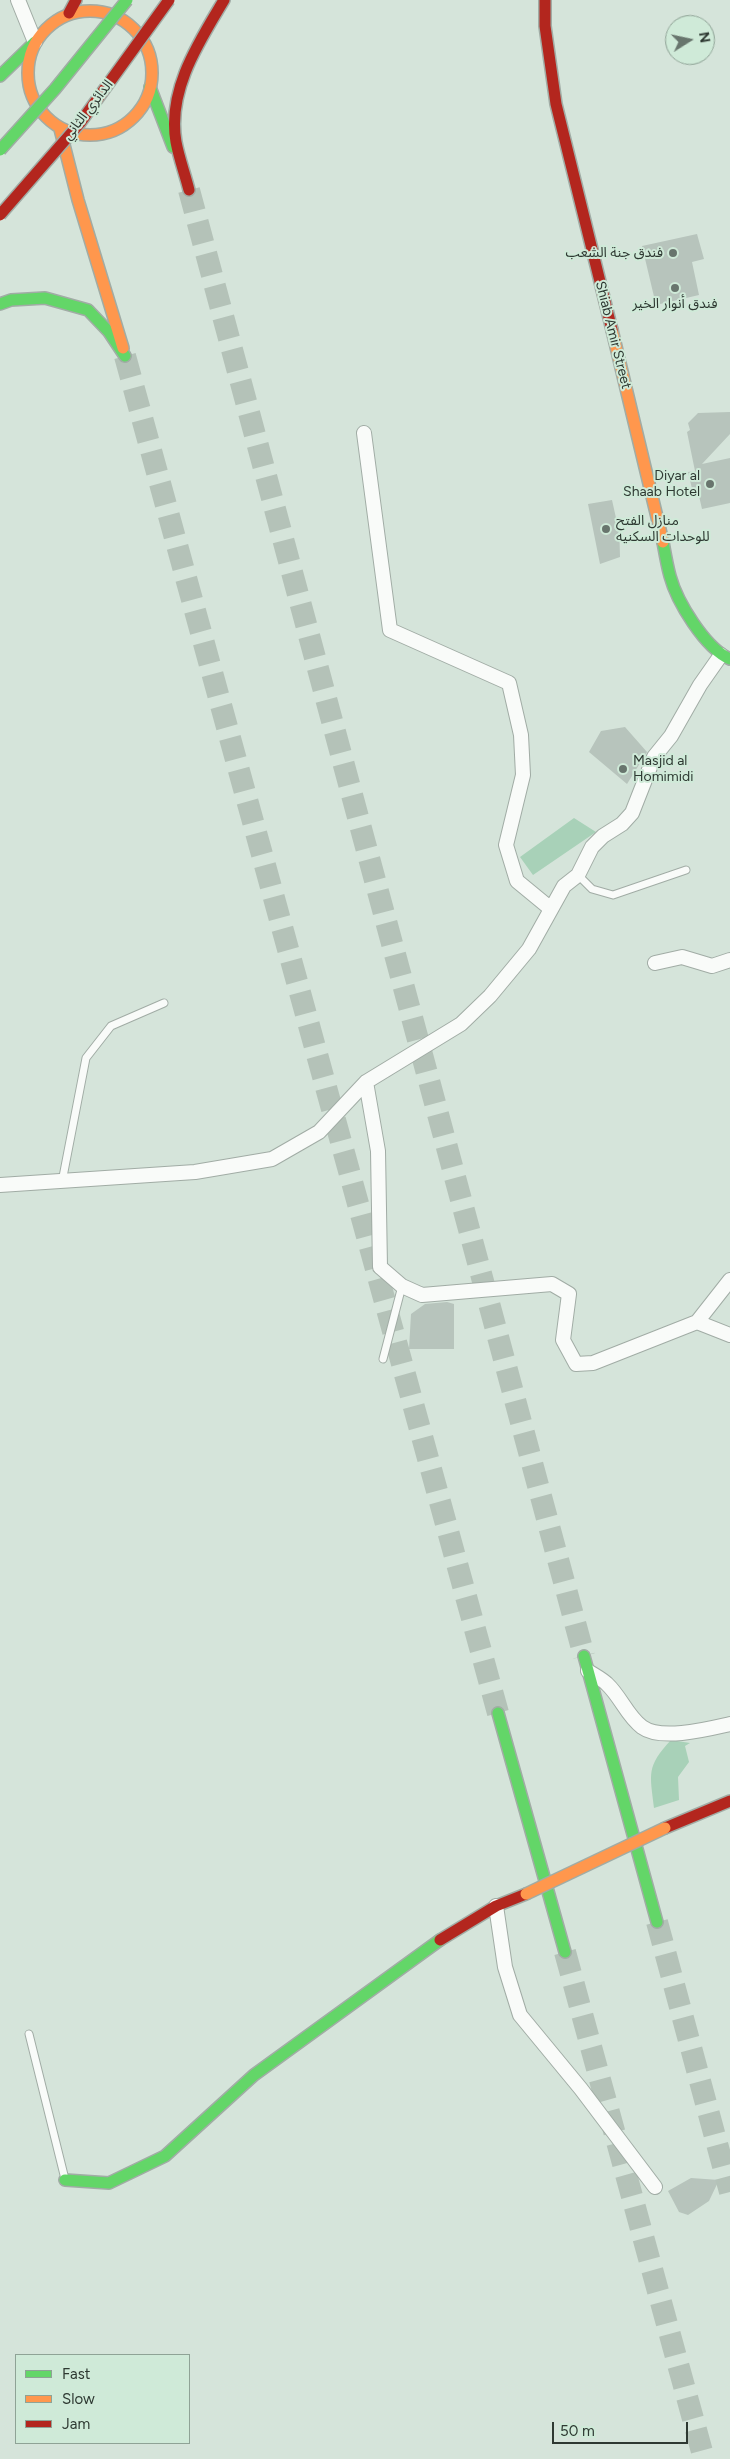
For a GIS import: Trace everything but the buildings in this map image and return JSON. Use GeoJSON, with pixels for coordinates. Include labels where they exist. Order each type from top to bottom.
{"type":"FeatureCollection","features":[{"type":"Feature","properties":{"kind":"main road"},"geometry":{"type":"LineString","coordinates":[[69,13],[76,0]]}},
{"type":"Feature","properties":{"kind":"main road"},"geometry":{"type":"LineString","coordinates":[[0,150],[55,89],[127,0]]}},
{"type":"Feature","properties":{"kind":"main road","name":"الدائري الثاني"},"geometry":{"type":"LineString","coordinates":[[0,215],[80,123],[169,0]]}},
{"type":"Feature","properties":{"kind":"main road"},"geometry":{"type":"LineString","coordinates":[[150,87],[189,190],[176,141],[175,110],[191,55],[224,0]]}},
{"type":"Feature","properties":{"kind":"main road","name":"Shiab Amir Street"},"geometry":{"type":"LineString","coordinates":[[545,0],[545,26],[556,104],[654,497],[670,577],[691,620],[726,657]]}},
{"type":"Feature","properties":{"kind":"main road"},"geometry":{"type":"LineString","coordinates":[[0,76],[55,20],[69,13],[88,10],[106,12],[124,20],[138,33],[148,50],[152,68],[150,87],[143,105],[131,120],[115,130],[96,135],[87,135],[77,134],[60,128],[44,116],[33,99],[28,80],[28,61],[35,42]]}},
{"type":"Feature","properties":{"kind":"main road"},"geometry":{"type":"LineString","coordinates":[[0,304],[11,300],[45,298],[88,310],[109,332],[126,356],[78,200],[60,128]]}},
{"type":"Feature","properties":{"kind":"main road"},"geometry":{"type":"LineString","coordinates":[[584,1656],[657,1922]]}},
{"type":"Feature","properties":{"kind":"main road"},"geometry":{"type":"LineString","coordinates":[[498,1713],[565,1952]]}},
{"type":"Feature","properties":{"kind":"main road"},"geometry":{"type":"LineString","coordinates":[[65,2180],[109,2183],[165,2156],[254,2074],[451,1932],[496,1906],[526,1894],[665,1828],[730,1801]]}},
{"type":"Feature","properties":{"kind":"street"},"geometry":{"type":"LineString","coordinates":[[18,0],[35,42]]}},
{"type":"Feature","properties":{"kind":"street"},"geometry":{"type":"LineString","coordinates":[[364,433],[390,630],[509,683],[522,734],[523,775],[506,845],[517,881],[551,909]]}},
{"type":"Feature","properties":{"kind":"street"},"geometry":{"type":"LineString","coordinates":[[0,1185],[195,1172],[272,1159],[319,1132],[366,1082],[461,1024],[490,996],[529,949],[564,886],[578,875],[592,847],[603,836],[622,824],[632,813],[654,757],[671,736],[700,685],[726,657]]}},
{"type":"Feature","properties":{"kind":"street"},"geometry":{"type":"LineString","coordinates":[[655,963],[682,957],[712,966],[730,960]]}},
{"type":"Feature","properties":{"kind":"street"},"geometry":{"type":"LineString","coordinates":[[366,1082],[378,1151],[380,1267],[402,1286],[422,1295],[552,1284],[569,1294],[563,1340],[576,1364],[593,1363],[697,1322],[730,1280]]}},
{"type":"Feature","properties":{"kind":"street"},"geometry":{"type":"LineString","coordinates":[[697,1322],[730,1335]]}},
{"type":"Feature","properties":{"kind":"street"},"geometry":{"type":"LineString","coordinates":[[588,1671],[608,1685],[628,1712],[643,1728],[671,1734],[698,1732],[730,1724]]}},
{"type":"Feature","properties":{"kind":"street"},"geometry":{"type":"LineString","coordinates":[[496,1906],[504,1967],[520,2015],[581,2089],[654,2187]]}},
{"type":"Feature","properties":{"kind":"lane"},"geometry":{"type":"LineString","coordinates":[[578,875],[592,889],[614,895],[686,870]]}},
{"type":"Feature","properties":{"kind":"lane"},"geometry":{"type":"LineString","coordinates":[[62,1182],[86,1058],[111,1026],[164,1003]]}},
{"type":"Feature","properties":{"kind":"lane"},"geometry":{"type":"LineString","coordinates":[[383,1358],[402,1286]]}},
{"type":"Feature","properties":{"kind":"lane"},"geometry":{"type":"LineString","coordinates":[[29,2034],[65,2180]]}},
{"type":"Feature","properties":{"kind":"green space"},"geometry":{"type":"Polygon","coordinates":[[[574,818],[596,832],[533,875],[520,857],[574,818]]]}},
{"type":"Feature","properties":{"kind":"green space"},"geometry":{"type":"Polygon","coordinates":[[[671,1740],[690,1743],[685,1746],[689,1762],[678,1777],[679,1800],[654,1808],[651,1786],[652,1771],[657,1757],[671,1740]]]}},
{"type":"Feature","properties":{"kind":"tunnel"},"geometry":{"type":"LineString","coordinates":[[189,190],[584,1656]]}},
{"type":"Feature","properties":{"kind":"tunnel"},"geometry":{"type":"LineString","coordinates":[[125,356],[498,1713]]}},
{"type":"Feature","properties":{"kind":"tunnel"},"geometry":{"type":"LineString","coordinates":[[657,1922],[730,2192]]}},
{"type":"Feature","properties":{"kind":"tunnel"},"geometry":{"type":"LineString","coordinates":[[565,1952],[704,2459]]}},
{"type":"Feature","properties":{"kind":"traffic: fast"},"geometry":{"type":"LineString","coordinates":[[0,150],[55,89],[127,0]]}},
{"type":"Feature","properties":{"kind":"traffic: fast"},"geometry":{"type":"LineString","coordinates":[[0,76],[35,42]]}},
{"type":"Feature","properties":{"kind":"traffic: fast"},"geometry":{"type":"LineString","coordinates":[[150,87],[173,147]]}},
{"type":"Feature","properties":{"kind":"traffic: fast"},"geometry":{"type":"LineString","coordinates":[[0,304],[11,300],[45,298],[88,310],[109,332],[125,356]]}},
{"type":"Feature","properties":{"kind":"traffic: fast"},"geometry":{"type":"LineString","coordinates":[[663,542],[670,576],[685,611],[711,645],[730,659]]}},
{"type":"Feature","properties":{"kind":"traffic: fast"},"geometry":{"type":"LineString","coordinates":[[584,1656],[657,1922]]}},
{"type":"Feature","properties":{"kind":"traffic: fast"},"geometry":{"type":"LineString","coordinates":[[498,1713],[565,1952]]}},
{"type":"Feature","properties":{"kind":"traffic: fast"},"geometry":{"type":"LineString","coordinates":[[65,2180],[109,2183],[165,2156],[254,2075],[440,1940]]}},
{"type":"Feature","properties":{"kind":"traffic: slow"},"geometry":{"type":"LineString","coordinates":[[90,11],[114,15],[134,29],[148,49],[152,73],[148,97],[134,117],[114,131],[90,135],[66,131],[46,117],[32,97],[28,73],[32,49],[46,29],[66,15],[90,11]]}},
{"type":"Feature","properties":{"kind":"traffic: slow"},"geometry":{"type":"LineString","coordinates":[[60,129],[78,200],[123,348]]}},
{"type":"Feature","properties":{"kind":"traffic: slow"},"geometry":{"type":"LineString","coordinates":[[612,330],[663,542]]}},
{"type":"Feature","properties":{"kind":"traffic: slow"},"geometry":{"type":"LineString","coordinates":[[526,1894],[665,1828]]}},
{"type":"Feature","properties":{"kind":"traffic: jam"},"geometry":{"type":"LineString","coordinates":[[69,13],[76,0]]}},
{"type":"Feature","properties":{"kind":"traffic: jam"},"geometry":{"type":"LineString","coordinates":[[0,215],[80,123],[169,0]]}},
{"type":"Feature","properties":{"kind":"traffic: jam"},"geometry":{"type":"LineString","coordinates":[[189,190],[176,142],[174,123],[176,104],[187,67],[224,0]]}},
{"type":"Feature","properties":{"kind":"traffic: jam"},"geometry":{"type":"LineString","coordinates":[[545,0],[545,26],[556,104],[612,330]]}},
{"type":"Feature","properties":{"kind":"traffic: jam"},"geometry":{"type":"LineString","coordinates":[[665,1828],[730,1801]]}},
{"type":"Feature","properties":{"kind":"traffic: jam"},"geometry":{"type":"LineString","coordinates":[[440,1940],[496,1906],[526,1894]]}},
{"type":"Feature","properties":{"kind":"place","name":"فندق جنة الشعب"},"geometry":{"type":"Point","coordinates":[673,253]}},
{"type":"Feature","properties":{"kind":"place","name":"فندق أنوار الخير"},"geometry":{"type":"Point","coordinates":[675,288]}},
{"type":"Feature","properties":{"kind":"place","name":"Diyar al Shaab Hotel"},"geometry":{"type":"Point","coordinates":[710,484]}},
{"type":"Feature","properties":{"kind":"place","name":"منازل الفتح للوحدات السكنيه"},"geometry":{"type":"Point","coordinates":[606,529]}},
{"type":"Feature","properties":{"kind":"place","name":"Masjid al Homimidi"},"geometry":{"type":"Point","coordinates":[623,769]}}]}
